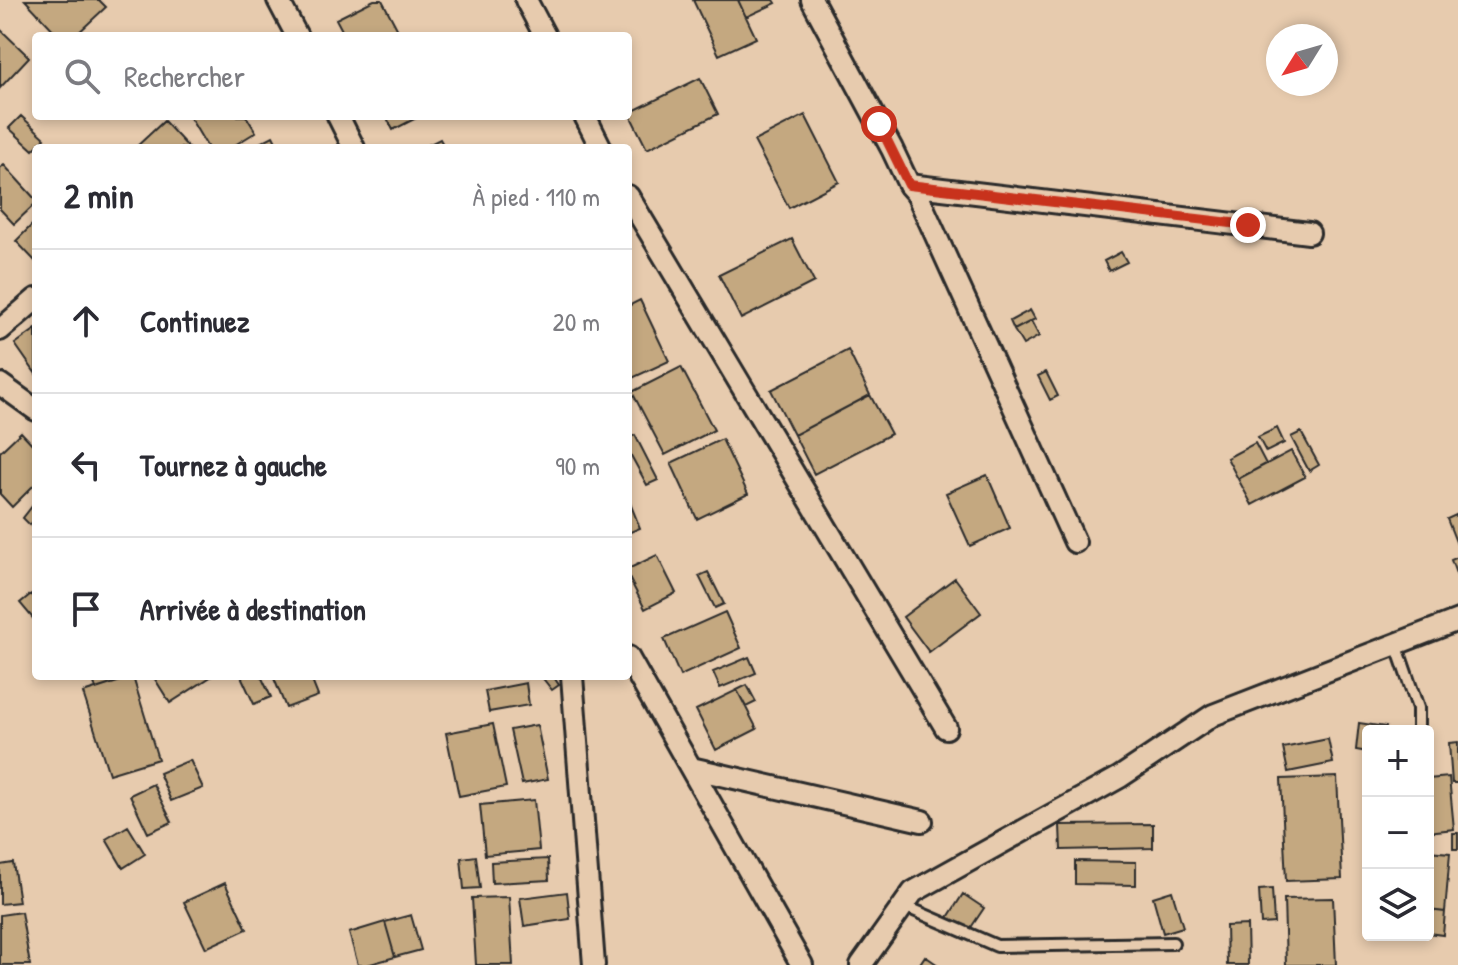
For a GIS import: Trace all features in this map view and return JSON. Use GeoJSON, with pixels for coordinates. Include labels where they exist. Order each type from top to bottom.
{"type":"FeatureCollection","features":[{"type":"Feature","properties":{"kind":"street"},"geometry":{"type":"LineString","coordinates":[[278,0],[295,32]]}},
{"type":"Feature","properties":{"kind":"street"},"geometry":{"type":"LineString","coordinates":[[526,0],[543,32]]}},
{"type":"Feature","properties":{"kind":"street"},"geometry":{"type":"LineString","coordinates":[[812,0],[909,185],[917,194],[1075,542]]}},
{"type":"Feature","properties":{"kind":"street"},"geometry":{"type":"LineString","coordinates":[[340,120],[352,144]]}},
{"type":"Feature","properties":{"kind":"street"},"geometry":{"type":"LineString","coordinates":[[587,120],[599,144]]}},
{"type":"Feature","properties":{"kind":"street"},"geometry":{"type":"LineString","coordinates":[[909,185],[1309,233]]}},
{"type":"Feature","properties":{"kind":"street"},"geometry":{"type":"LineString","coordinates":[[632,203],[946,728]]}},
{"type":"Feature","properties":{"kind":"street"},"geometry":{"type":"LineString","coordinates":[[0,330],[32,302]]}},
{"type":"Feature","properties":{"kind":"street"},"geometry":{"type":"LineString","coordinates":[[0,384],[32,407]]}},
{"type":"Feature","properties":{"kind":"street"},"geometry":{"type":"LineString","coordinates":[[861,965],[913,892],[1120,777],[1213,715],[1458,620]]}},
{"type":"Feature","properties":{"kind":"street"},"geometry":{"type":"LineString","coordinates":[[632,664],[802,965]]}},
{"type":"Feature","properties":{"kind":"street"},"geometry":{"type":"LineString","coordinates":[[572,680],[594,965]]}},
{"type":"Feature","properties":{"kind":"street"},"geometry":{"type":"LineString","coordinates":[[691,768],[922,821]]}},
{"type":"Feature","properties":{"kind":"lane"},"geometry":{"type":"LineString","coordinates":[[1396,644],[1418,708],[1418,725]]}},
{"type":"Feature","properties":{"kind":"lane"},"geometry":{"type":"LineString","coordinates":[[902,905],[997,946],[1173,943]]}},
{"type":"Feature","properties":{"kind":"building"},"geometry":{"type":"Polygon","coordinates":[[[25,0],[99,0],[106,7],[79,32],[55,32],[25,0]]]}},
{"type":"Feature","properties":{"kind":"building"},"geometry":{"type":"Polygon","coordinates":[[[374,0],[382,0],[399,32],[343,32],[336,19],[374,0]]]}},
{"type":"Feature","properties":{"kind":"building"},"geometry":{"type":"Polygon","coordinates":[[[693,0],[738,0],[756,38],[719,55],[693,0]]]}},
{"type":"Feature","properties":{"kind":"building"},"geometry":{"type":"Polygon","coordinates":[[[738,0],[774,0],[776,3],[746,17],[738,0]]]}},
{"type":"Feature","properties":{"kind":"building"},"geometry":{"type":"Polygon","coordinates":[[[0,29],[29,57],[0,88],[0,29]]]}},
{"type":"Feature","properties":{"kind":"building"},"geometry":{"type":"Polygon","coordinates":[[[700,78],[718,114],[647,149],[632,119],[632,112],[700,78]]]}},
{"type":"Feature","properties":{"kind":"building"},"geometry":{"type":"Polygon","coordinates":[[[805,115],[839,182],[789,208],[754,141],[805,115]]]}},
{"type":"Feature","properties":{"kind":"building"},"geometry":{"type":"Polygon","coordinates":[[[21,116],[45,138],[39,144],[32,144],[32,149],[9,128],[21,116]]]}},
{"type":"Feature","properties":{"kind":"building"},"geometry":{"type":"Polygon","coordinates":[[[191,120],[248,120],[256,132],[236,144],[206,144],[191,120]]]}},
{"type":"Feature","properties":{"kind":"building"},"geometry":{"type":"Polygon","coordinates":[[[388,120],[412,120],[393,130],[388,120]]]}},
{"type":"Feature","properties":{"kind":"building"},"geometry":{"type":"Polygon","coordinates":[[[164,121],[185,144],[139,144],[164,121]]]}},
{"type":"Feature","properties":{"kind":"building"},"geometry":{"type":"Polygon","coordinates":[[[273,136],[277,144],[258,144],[273,136]]]}},
{"type":"Feature","properties":{"kind":"building"},"geometry":{"type":"Polygon","coordinates":[[[4,165],[32,196],[32,207],[14,224],[0,209],[0,168],[4,165]]]}},
{"type":"Feature","properties":{"kind":"building"},"geometry":{"type":"Polygon","coordinates":[[[32,225],[32,258],[16,241],[32,225]]]}},
{"type":"Feature","properties":{"kind":"building"},"geometry":{"type":"Polygon","coordinates":[[[792,239],[814,282],[741,319],[719,275],[792,239]]]}},
{"type":"Feature","properties":{"kind":"building"},"geometry":{"type":"Polygon","coordinates":[[[1121,252],[1127,262],[1109,271],[1104,261],[1121,252]]]}},
{"type":"Feature","properties":{"kind":"building"},"geometry":{"type":"Polygon","coordinates":[[[640,300],[669,361],[632,378],[632,304],[640,300]]]}},
{"type":"Feature","properties":{"kind":"building"},"geometry":{"type":"Polygon","coordinates":[[[1030,310],[1035,319],[1014,330],[1010,321],[1030,310]]]}},
{"type":"Feature","properties":{"kind":"building"},"geometry":{"type":"Polygon","coordinates":[[[1031,321],[1039,336],[1023,345],[1014,330],[1031,321]]]}},
{"type":"Feature","properties":{"kind":"building"},"geometry":{"type":"Polygon","coordinates":[[[32,332],[32,368],[15,344],[32,332]]]}},
{"type":"Feature","properties":{"kind":"building"},"geometry":{"type":"Polygon","coordinates":[[[848,350],[870,395],[794,435],[771,390],[848,350]]]}},
{"type":"Feature","properties":{"kind":"building"},"geometry":{"type":"Polygon","coordinates":[[[681,367],[714,430],[665,455],[632,392],[681,367]]]}},
{"type":"Feature","properties":{"kind":"building"},"geometry":{"type":"Polygon","coordinates":[[[1046,372],[1058,396],[1050,400],[1038,376],[1046,372]]]}},
{"type":"Feature","properties":{"kind":"building"},"geometry":{"type":"Polygon","coordinates":[[[870,395],[891,434],[814,474],[794,435],[870,395]]]}},
{"type":"Feature","properties":{"kind":"building"},"geometry":{"type":"Polygon","coordinates":[[[1277,428],[1284,443],[1266,452],[1258,437],[1277,428]]]}},
{"type":"Feature","properties":{"kind":"building"},"geometry":{"type":"Polygon","coordinates":[[[21,432],[32,444],[32,487],[12,507],[0,494],[0,452],[21,432]]]}},
{"type":"Feature","properties":{"kind":"building"},"geometry":{"type":"Polygon","coordinates":[[[1301,432],[1319,465],[1309,471],[1291,437],[1301,432]]]}},
{"type":"Feature","properties":{"kind":"building"},"geometry":{"type":"Polygon","coordinates":[[[635,435],[658,480],[647,485],[632,457],[632,436],[635,435]]]}},
{"type":"Feature","properties":{"kind":"building"},"geometry":{"type":"Polygon","coordinates":[[[722,439],[748,494],[697,519],[671,463],[722,439]]]}},
{"type":"Feature","properties":{"kind":"building"},"geometry":{"type":"Polygon","coordinates":[[[1255,443],[1266,464],[1238,479],[1227,458],[1255,443]]]}},
{"type":"Feature","properties":{"kind":"building"},"geometry":{"type":"Polygon","coordinates":[[[1291,451],[1305,477],[1252,505],[1238,479],[1291,451]]]}},
{"type":"Feature","properties":{"kind":"building"},"geometry":{"type":"Polygon","coordinates":[[[987,475],[1010,528],[970,546],[946,493],[987,475]]]}},
{"type":"Feature","properties":{"kind":"building"},"geometry":{"type":"Polygon","coordinates":[[[32,506],[30,525],[23,518],[32,506]]]}},
{"type":"Feature","properties":{"kind":"building"},"geometry":{"type":"Polygon","coordinates":[[[632,508],[640,528],[632,531],[632,508]]]}},
{"type":"Feature","properties":{"kind":"building"},"geometry":{"type":"Polygon","coordinates":[[[1458,514],[1458,547],[1447,519],[1458,514]]]}},
{"type":"Feature","properties":{"kind":"building"},"geometry":{"type":"Polygon","coordinates":[[[657,555],[676,593],[645,609],[632,584],[632,567],[657,555]]]}},
{"type":"Feature","properties":{"kind":"building"},"geometry":{"type":"Polygon","coordinates":[[[1458,557],[1458,579],[1451,560],[1458,557]]]}},
{"type":"Feature","properties":{"kind":"building"},"geometry":{"type":"Polygon","coordinates":[[[708,572],[724,604],[715,608],[699,576],[708,572]]]}},
{"type":"Feature","properties":{"kind":"building"},"geometry":{"type":"Polygon","coordinates":[[[955,578],[981,613],[929,652],[903,617],[955,578]]]}},
{"type":"Feature","properties":{"kind":"building"},"geometry":{"type":"Polygon","coordinates":[[[32,595],[32,617],[20,603],[32,595]]]}},
{"type":"Feature","properties":{"kind":"building"},"geometry":{"type":"Polygon","coordinates":[[[725,612],[741,648],[680,676],[664,639],[725,612]]]}},
{"type":"Feature","properties":{"kind":"building"},"geometry":{"type":"Polygon","coordinates":[[[749,657],[756,673],[720,688],[713,672],[749,657]]]}},
{"type":"Feature","properties":{"kind":"building"},"geometry":{"type":"Polygon","coordinates":[[[93,680],[124,680],[96,689],[93,680]]]}},
{"type":"Feature","properties":{"kind":"building"},"geometry":{"type":"Polygon","coordinates":[[[124,680],[134,680],[158,759],[109,774],[83,693],[124,680]]]}},
{"type":"Feature","properties":{"kind":"building"},"geometry":{"type":"Polygon","coordinates":[[[156,680],[206,680],[170,703],[156,680]]]}},
{"type":"Feature","properties":{"kind":"building"},"geometry":{"type":"Polygon","coordinates":[[[243,680],[263,680],[271,697],[254,704],[243,680]]]}},
{"type":"Feature","properties":{"kind":"building"},"geometry":{"type":"Polygon","coordinates":[[[275,680],[312,680],[318,696],[286,708],[275,680]]]}},
{"type":"Feature","properties":{"kind":"building"},"geometry":{"type":"Polygon","coordinates":[[[544,680],[556,680],[559,685],[552,690],[544,680]]]}},
{"type":"Feature","properties":{"kind":"building"},"geometry":{"type":"Polygon","coordinates":[[[526,683],[529,705],[489,712],[485,691],[526,683]]]}},
{"type":"Feature","properties":{"kind":"building"},"geometry":{"type":"Polygon","coordinates":[[[747,685],[756,702],[746,707],[737,690],[747,685]]]}},
{"type":"Feature","properties":{"kind":"building"},"geometry":{"type":"Polygon","coordinates":[[[737,690],[757,729],[716,750],[696,710],[737,690]]]}},
{"type":"Feature","properties":{"kind":"building"},"geometry":{"type":"Polygon","coordinates":[[[1359,723],[1372,725],[1362,725],[1362,751],[1356,750],[1359,723]]]}},
{"type":"Feature","properties":{"kind":"building"},"geometry":{"type":"Polygon","coordinates":[[[493,724],[506,787],[459,796],[446,733],[493,724]]]}},
{"type":"Feature","properties":{"kind":"building"},"geometry":{"type":"Polygon","coordinates":[[[537,725],[548,779],[522,784],[510,730],[537,725]]]}},
{"type":"Feature","properties":{"kind":"building"},"geometry":{"type":"Polygon","coordinates":[[[1328,739],[1333,763],[1288,772],[1283,748],[1328,739]]]}},
{"type":"Feature","properties":{"kind":"building"},"geometry":{"type":"Polygon","coordinates":[[[1458,742],[1458,783],[1452,783],[1449,743],[1458,742]]]}},
{"type":"Feature","properties":{"kind":"building"},"geometry":{"type":"Polygon","coordinates":[[[190,760],[203,788],[171,801],[159,773],[190,760]]]}},
{"type":"Feature","properties":{"kind":"building"},"geometry":{"type":"Polygon","coordinates":[[[1337,777],[1342,879],[1286,881],[1281,779],[1337,777]]]}},
{"type":"Feature","properties":{"kind":"building"},"geometry":{"type":"Polygon","coordinates":[[[1449,777],[1454,829],[1434,831],[1434,778],[1449,777]]]}},
{"type":"Feature","properties":{"kind":"building"},"geometry":{"type":"Polygon","coordinates":[[[153,784],[172,822],[148,833],[130,795],[153,784]]]}},
{"type":"Feature","properties":{"kind":"building"},"geometry":{"type":"Polygon","coordinates":[[[534,800],[539,850],[485,855],[480,805],[534,800]]]}},
{"type":"Feature","properties":{"kind":"building"},"geometry":{"type":"Polygon","coordinates":[[[1153,824],[1153,848],[1061,850],[1060,825],[1153,824]]]}},
{"type":"Feature","properties":{"kind":"building"},"geometry":{"type":"Polygon","coordinates":[[[128,826],[145,854],[123,868],[106,839],[128,826]]]}},
{"type":"Feature","properties":{"kind":"building"},"geometry":{"type":"Polygon","coordinates":[[[1453,833],[1458,833],[1458,849],[1453,849],[1453,833]]]}},
{"type":"Feature","properties":{"kind":"building"},"geometry":{"type":"Polygon","coordinates":[[[1434,852],[1450,853],[1445,912],[1434,911],[1434,852]]]}},
{"type":"Feature","properties":{"kind":"building"},"geometry":{"type":"Polygon","coordinates":[[[476,856],[480,888],[464,889],[461,858],[476,856]]]}},
{"type":"Feature","properties":{"kind":"building"},"geometry":{"type":"Polygon","coordinates":[[[548,859],[549,880],[492,883],[491,862],[548,859]]]}},
{"type":"Feature","properties":{"kind":"building"},"geometry":{"type":"Polygon","coordinates":[[[1075,861],[1136,862],[1136,885],[1075,884],[1075,861]]]}},
{"type":"Feature","properties":{"kind":"building"},"geometry":{"type":"Polygon","coordinates":[[[13,863],[19,902],[0,904],[0,865],[13,863]]]}},
{"type":"Feature","properties":{"kind":"building"},"geometry":{"type":"Polygon","coordinates":[[[225,883],[247,929],[206,948],[184,902],[225,883]]]}},
{"type":"Feature","properties":{"kind":"building"},"geometry":{"type":"Polygon","coordinates":[[[1272,889],[1274,923],[1261,924],[1259,890],[1272,889]]]}},
{"type":"Feature","properties":{"kind":"building"},"geometry":{"type":"Polygon","coordinates":[[[1172,891],[1183,927],[1163,933],[1153,897],[1172,891]]]}},
{"type":"Feature","properties":{"kind":"building"},"geometry":{"type":"Polygon","coordinates":[[[567,892],[570,919],[524,926],[520,898],[567,892]]]}},
{"type":"Feature","properties":{"kind":"building"},"geometry":{"type":"Polygon","coordinates":[[[963,894],[984,908],[968,932],[947,919],[963,894]]]}},
{"type":"Feature","properties":{"kind":"building"},"geometry":{"type":"Polygon","coordinates":[[[509,897],[513,965],[476,965],[472,898],[509,897]]]}},
{"type":"Feature","properties":{"kind":"building"},"geometry":{"type":"Polygon","coordinates":[[[1333,898],[1336,965],[1286,965],[1284,899],[1333,898]]]}},
{"type":"Feature","properties":{"kind":"building"},"geometry":{"type":"Polygon","coordinates":[[[1434,911],[1445,912],[1443,935],[1434,934],[1434,911]]]}},
{"type":"Feature","properties":{"kind":"building"},"geometry":{"type":"Polygon","coordinates":[[[21,912],[30,965],[0,965],[0,915],[21,912]]]}},
{"type":"Feature","properties":{"kind":"building"},"geometry":{"type":"Polygon","coordinates":[[[411,915],[421,950],[395,957],[385,922],[411,915]]]}},
{"type":"Feature","properties":{"kind":"building"},"geometry":{"type":"Polygon","coordinates":[[[385,922],[395,957],[358,965],[349,933],[385,922]]]}},
{"type":"Feature","properties":{"kind":"building"},"geometry":{"type":"Polygon","coordinates":[[[1247,925],[1248,965],[1227,965],[1226,926],[1247,925]]]}},
{"type":"Feature","properties":{"kind":"building"},"geometry":{"type":"Polygon","coordinates":[[[925,956],[938,965],[919,965],[925,956]]]}},
{"type":"Feature","properties":{"kind":"route"},"geometry":{"type":"LineString","coordinates":[[879,124],[909,185],[1248,225]]}}]}
